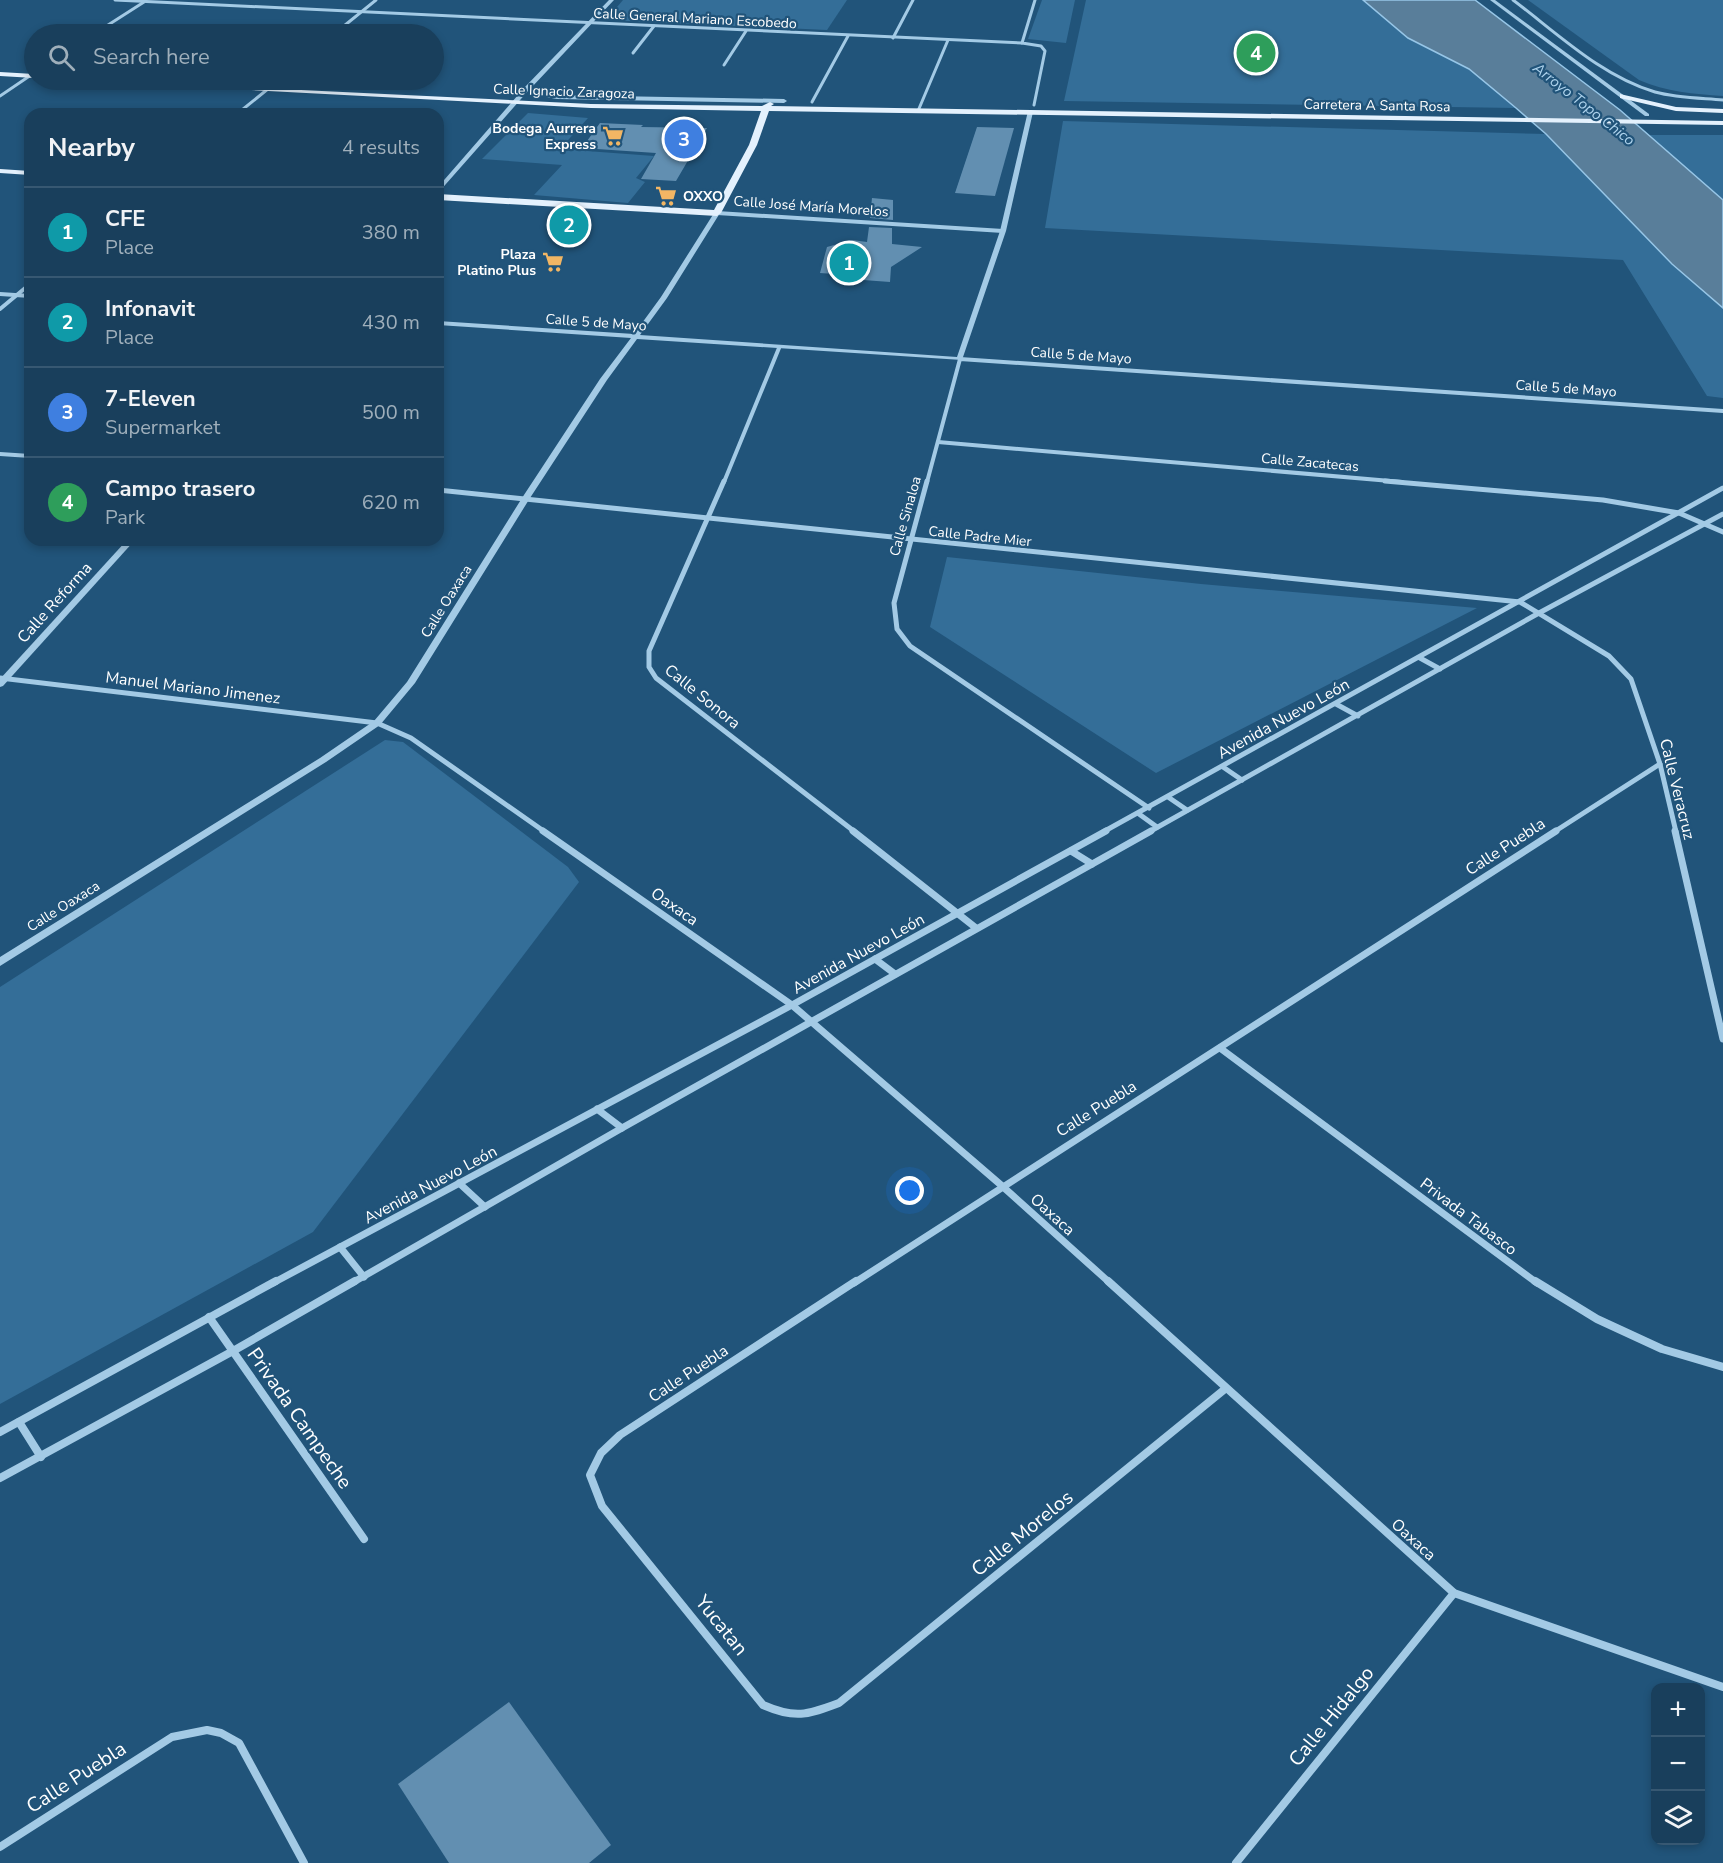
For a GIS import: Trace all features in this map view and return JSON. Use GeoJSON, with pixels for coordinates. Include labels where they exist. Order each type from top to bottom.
{"type":"FeatureCollection","features":[{"type":"Feature","properties":{"kind":"main road"},"geometry":{"type":"LineString","coordinates":[[0,74],[24,75]]}},
{"type":"Feature","properties":{"kind":"main road","name":"Calle Ignacio Zaragoza"},"geometry":{"type":"LineString","coordinates":[[285,90],[514,103],[766,110],[920,107],[1032,108]]}},
{"type":"Feature","properties":{"kind":"main road"},"geometry":{"type":"LineString","coordinates":[[1623,96],[1676,109],[1723,113]]}},
{"type":"Feature","properties":{"kind":"main road"},"geometry":{"type":"LineString","coordinates":[[748,109],[753,105],[751,100]]}},
{"type":"Feature","properties":{"kind":"main road"},"geometry":{"type":"LineString","coordinates":[[766,110],[768,105],[784,101]]}},
{"type":"Feature","properties":{"kind":"main road","name":"Calle Ignacio Zaragoza"},"geometry":{"type":"LineString","coordinates":[[784,101],[920,107]]}},
{"type":"Feature","properties":{"kind":"main road","name":"Carretera A Santa Rosa"},"geometry":{"type":"LineString","coordinates":[[1032,108],[1619,115],[1723,113]]}},
{"type":"Feature","properties":{"kind":"main road","name":"Carretera A Santa Rosa"},"geometry":{"type":"LineString","coordinates":[[1032,108],[1510,121],[1723,123]]}},
{"type":"Feature","properties":{"kind":"main road","name":"Calle Oaxaca"},"geometry":{"type":"LineString","coordinates":[[717,213],[743,163],[766,110]]}},
{"type":"Feature","properties":{"kind":"main road"},"geometry":{"type":"LineString","coordinates":[[0,171],[24,172]]}},
{"type":"Feature","properties":{"kind":"main road","name":"Calle José María Morelos"},"geometry":{"type":"LineString","coordinates":[[444,196],[717,213]]}},
{"type":"Feature","properties":{"kind":"street","name":"Calle General Mariano Escobedo"},"geometry":{"type":"LineString","coordinates":[[115,0],[1022,43]]}},
{"type":"Feature","properties":{"kind":"street"},"geometry":{"type":"LineString","coordinates":[[346,24],[376,0]]}},
{"type":"Feature","properties":{"kind":"street"},"geometry":{"type":"LineString","coordinates":[[444,184],[527,88],[612,0]]}},
{"type":"Feature","properties":{"kind":"street"},"geometry":{"type":"LineString","coordinates":[[893,38],[913,0]]}},
{"type":"Feature","properties":{"kind":"street"},"geometry":{"type":"LineString","coordinates":[[1032,108],[1045,51],[1041,46],[1022,43],[1035,0]]}},
{"type":"Feature","properties":{"kind":"street"},"geometry":{"type":"LineString","coordinates":[[1492,0],[1647,114]]}},
{"type":"Feature","properties":{"kind":"street"},"geometry":{"type":"LineString","coordinates":[[1513,0],[1608,69],[1632,83],[1669,95],[1723,100]]}},
{"type":"Feature","properties":{"kind":"street"},"geometry":{"type":"LineString","coordinates":[[110,24],[147,1]]}},
{"type":"Feature","properties":{"kind":"street"},"geometry":{"type":"LineString","coordinates":[[633,53],[654,26]]}},
{"type":"Feature","properties":{"kind":"street"},"geometry":{"type":"LineString","coordinates":[[724,65],[746,31]]}},
{"type":"Feature","properties":{"kind":"street"},"geometry":{"type":"LineString","coordinates":[[812,102],[848,36]]}},
{"type":"Feature","properties":{"kind":"street"},"geometry":{"type":"LineString","coordinates":[[920,107],[948,40]]}},
{"type":"Feature","properties":{"kind":"street"},"geometry":{"type":"LineString","coordinates":[[0,96],[24,81]]}},
{"type":"Feature","properties":{"kind":"street","name":"Calle Ignacio Zaragoza"},"geometry":{"type":"LineString","coordinates":[[527,88],[537,94],[557,97],[784,101]]}},
{"type":"Feature","properties":{"kind":"street"},"geometry":{"type":"LineString","coordinates":[[244,108],[266,90]]}},
{"type":"Feature","properties":{"kind":"street","name":"Calle Sinaloa"},"geometry":{"type":"LineString","coordinates":[[1032,108],[1003,231],[960,359],[898,584],[894,603],[897,630],[903,640],[1149,808]]}},
{"type":"Feature","properties":{"kind":"street","name":"Calle José María Morelos"},"geometry":{"type":"LineString","coordinates":[[717,213],[1003,231]]}},
{"type":"Feature","properties":{"kind":"street","name":"Calle Oaxaca"},"geometry":{"type":"LineString","coordinates":[[0,962],[323,760],[377,723],[411,683],[526,498],[604,379],[664,298],[717,213]]}},
{"type":"Feature","properties":{"kind":"street"},"geometry":{"type":"LineString","coordinates":[[0,309],[24,289]]}},
{"type":"Feature","properties":{"kind":"street"},"geometry":{"type":"LineString","coordinates":[[0,294],[24,296]]}},
{"type":"Feature","properties":{"kind":"street","name":"Calle 5 de Mayo"},"geometry":{"type":"LineString","coordinates":[[444,323],[1723,411]]}},
{"type":"Feature","properties":{"kind":"street"},"geometry":{"type":"LineString","coordinates":[[923,356],[950,352],[967,340]]}},
{"type":"Feature","properties":{"kind":"street","name":"Calle Sonora"},"geometry":{"type":"LineString","coordinates":[[779,348],[709,518],[649,651],[649,667],[656,678],[959,913]]}},
{"type":"Feature","properties":{"kind":"street","name":"Calle Zacatecas"},"geometry":{"type":"LineString","coordinates":[[938,442],[1603,500],[1678,513],[1723,532]]}},
{"type":"Feature","properties":{"kind":"street"},"geometry":{"type":"LineString","coordinates":[[0,454],[24,456]]}},
{"type":"Feature","properties":{"kind":"street","name":"Avenida Nuevo León"},"geometry":{"type":"LineString","coordinates":[[0,1432],[209,1317],[792,1005],[1723,488]]}},
{"type":"Feature","properties":{"kind":"street","name":"Calle Padre Mier"},"geometry":{"type":"LineString","coordinates":[[444,491],[911,541],[1520,602]]}},
{"type":"Feature","properties":{"kind":"street"},"geometry":{"type":"LineString","coordinates":[[0,1478],[233,1351],[811,1021],[1539,613],[1723,514]]}},
{"type":"Feature","properties":{"kind":"street","name":"Calle Reforma"},"geometry":{"type":"LineString","coordinates":[[2,680],[125,546]]}},
{"type":"Feature","properties":{"kind":"street","name":"Calle Veracruz"},"geometry":{"type":"LineString","coordinates":[[1520,602],[1609,656],[1631,680],[1660,764],[1723,1039]]}},
{"type":"Feature","properties":{"kind":"street"},"geometry":{"type":"LineString","coordinates":[[1420,658],[1440,669]]}},
{"type":"Feature","properties":{"kind":"street","name":"Manuel Mariano Jimenez"},"geometry":{"type":"LineString","coordinates":[[2,680],[377,723]]}},
{"type":"Feature","properties":{"kind":"street"},"geometry":{"type":"LineString","coordinates":[[1336,704],[1358,716]]}},
{"type":"Feature","properties":{"kind":"street","name":"Oaxaca"},"geometry":{"type":"LineString","coordinates":[[377,723],[411,738],[792,1005],[1001,1185],[1454,1593],[1723,1687]]}},
{"type":"Feature","properties":{"kind":"street","name":"Calle Puebla"},"geometry":{"type":"LineString","coordinates":[[602,1506],[590,1475],[601,1453],[620,1435],[1001,1185],[1220,1048],[1660,764]]}},
{"type":"Feature","properties":{"kind":"street"},"geometry":{"type":"LineString","coordinates":[[1223,767],[1242,780]]}},
{"type":"Feature","properties":{"kind":"street"},"geometry":{"type":"LineString","coordinates":[[1168,797],[1187,810]]}},
{"type":"Feature","properties":{"kind":"street"},"geometry":{"type":"LineString","coordinates":[[1139,814],[1157,827]]}},
{"type":"Feature","properties":{"kind":"street"},"geometry":{"type":"LineString","coordinates":[[1071,851],[1092,864]]}},
{"type":"Feature","properties":{"kind":"street"},"geometry":{"type":"LineString","coordinates":[[959,913],[976,928]]}},
{"type":"Feature","properties":{"kind":"street"},"geometry":{"type":"LineString","coordinates":[[875,959],[895,974]]}},
{"type":"Feature","properties":{"kind":"street","name":"Privada Tabasco"},"geometry":{"type":"LineString","coordinates":[[1220,1048],[1531,1279],[1597,1319],[1651,1344],[1723,1367]]}},
{"type":"Feature","properties":{"kind":"street"},"geometry":{"type":"LineString","coordinates":[[597,1109],[622,1128]]}},
{"type":"Feature","properties":{"kind":"street"},"geometry":{"type":"LineString","coordinates":[[459,1183],[485,1208]]}},
{"type":"Feature","properties":{"kind":"street"},"geometry":{"type":"LineString","coordinates":[[340,1247],[364,1276]]}},
{"type":"Feature","properties":{"kind":"street","name":"Privada Campeche"},"geometry":{"type":"LineString","coordinates":[[209,1317],[364,1539]]}},
{"type":"Feature","properties":{"kind":"street","name":"Calle Morelos"},"geometry":{"type":"LineString","coordinates":[[839,1703],[1225,1389]]}},
{"type":"Feature","properties":{"kind":"street"},"geometry":{"type":"LineString","coordinates":[[19,1422],[41,1457]]}},
{"type":"Feature","properties":{"kind":"street","name":"Yucatan"},"geometry":{"type":"LineString","coordinates":[[602,1506],[764,1705],[785,1716],[806,1715],[839,1703]]}},
{"type":"Feature","properties":{"kind":"street","name":"Calle Hidalgo"},"geometry":{"type":"LineString","coordinates":[[1236,1863],[1454,1593]]}},
{"type":"Feature","properties":{"kind":"street","name":"Calle Puebla"},"geometry":{"type":"LineString","coordinates":[[0,1847],[172,1737],[202,1729],[222,1731],[239,1743],[304,1863]]}},
{"type":"Feature","properties":{"kind":"shaded area"},"geometry":{"type":"Polygon","coordinates":[[[623,0],[847,0],[827,30],[606,20],[623,0]]]}},
{"type":"Feature","properties":{"kind":"shaded area"},"geometry":{"type":"Polygon","coordinates":[[[1042,0],[1075,0],[1066,43],[1028,39],[1042,0]]]}},
{"type":"Feature","properties":{"kind":"shaded area"},"geometry":{"type":"Polygon","coordinates":[[[1086,0],[1363,0],[1408,38],[1469,69],[1516,108],[1064,101],[1086,0]]]}},
{"type":"Feature","properties":{"kind":"shaded area"},"geometry":{"type":"Polygon","coordinates":[[[1528,0],[1723,0],[1723,96],[1670,90],[1639,80],[1528,0]]]}},
{"type":"Feature","properties":{"kind":"shaded area"},"geometry":{"type":"Polygon","coordinates":[[[528,113],[588,118],[560,149],[654,156],[636,178],[645,182],[628,203],[534,195],[562,165],[482,159],[528,113]]]}},
{"type":"Feature","properties":{"kind":"shaded area"},"geometry":{"type":"Polygon","coordinates":[[[1063,121],[1546,134],[1672,264],[1723,308],[1723,398],[1707,396],[1623,260],[1045,228],[1063,121]]]}},
{"type":"Feature","properties":{"kind":"shaded area"},"geometry":{"type":"Polygon","coordinates":[[[1648,135],[1723,135],[1723,200],[1648,135]]]}},
{"type":"Feature","properties":{"kind":"shaded area"},"geometry":{"type":"Polygon","coordinates":[[[947,557],[1201,584],[1477,608],[1156,773],[930,627],[947,557]]]}},
{"type":"Feature","properties":{"kind":"shaded area"},"geometry":{"type":"Polygon","coordinates":[[[385,740],[403,742],[568,867],[579,882],[313,1232],[0,1404],[0,987],[385,740]]]}},
{"type":"Feature","properties":{"kind":"water","name":"Arroyo Topo Chico"},"geometry":{"type":"Polygon","coordinates":[[[1363,0],[1475,0],[1620,110],[1723,200],[1723,308],[1672,264],[1546,134],[1516,108],[1469,69],[1408,38],[1363,0]]]}},
{"type":"Feature","properties":{"kind":"building"},"geometry":{"type":"Polygon","coordinates":[[[600,123],[643,125],[641,127],[707,128],[676,181],[641,179],[656,153],[582,148],[600,123]]]}},
{"type":"Feature","properties":{"kind":"building"},"geometry":{"type":"Polygon","coordinates":[[[977,127],[1014,128],[995,196],[955,193],[977,127]]]}},
{"type":"Feature","properties":{"kind":"building"},"geometry":{"type":"Polygon","coordinates":[[[872,198],[893,200],[893,220],[870,218],[872,198]]]}},
{"type":"Feature","properties":{"kind":"building"},"geometry":{"type":"Polygon","coordinates":[[[869,227],[892,228],[892,244],[922,247],[891,267],[890,282],[863,280],[863,276],[820,273],[827,247],[852,240],[867,242],[869,227]]]}},
{"type":"Feature","properties":{"kind":"building"},"geometry":{"type":"Polygon","coordinates":[[[509,1702],[611,1845],[589,1863],[449,1863],[398,1784],[509,1702]]]}},
{"type":"Feature","properties":{"kind":"place","name":"Campo trasero"},"geometry":{"type":"Point","coordinates":[1256,53]}},
{"type":"Feature","properties":{"kind":"place","name":"Bodega Aurrera Express"},"geometry":{"type":"Point","coordinates":[613,136]}},
{"type":"Feature","properties":{"kind":"place","name":"7-Eleven"},"geometry":{"type":"Point","coordinates":[684,139]}},
{"type":"Feature","properties":{"kind":"place","name":"OXXO"},"geometry":{"type":"Point","coordinates":[666,196]}},
{"type":"Feature","properties":{"kind":"place","name":"Infonavit"},"geometry":{"type":"Point","coordinates":[569,225]}},
{"type":"Feature","properties":{"kind":"place","name":"Plaza Platino Plus"},"geometry":{"type":"Point","coordinates":[553,262]}},
{"type":"Feature","properties":{"kind":"place","name":"CFE"},"geometry":{"type":"Point","coordinates":[849,263]}}]}
